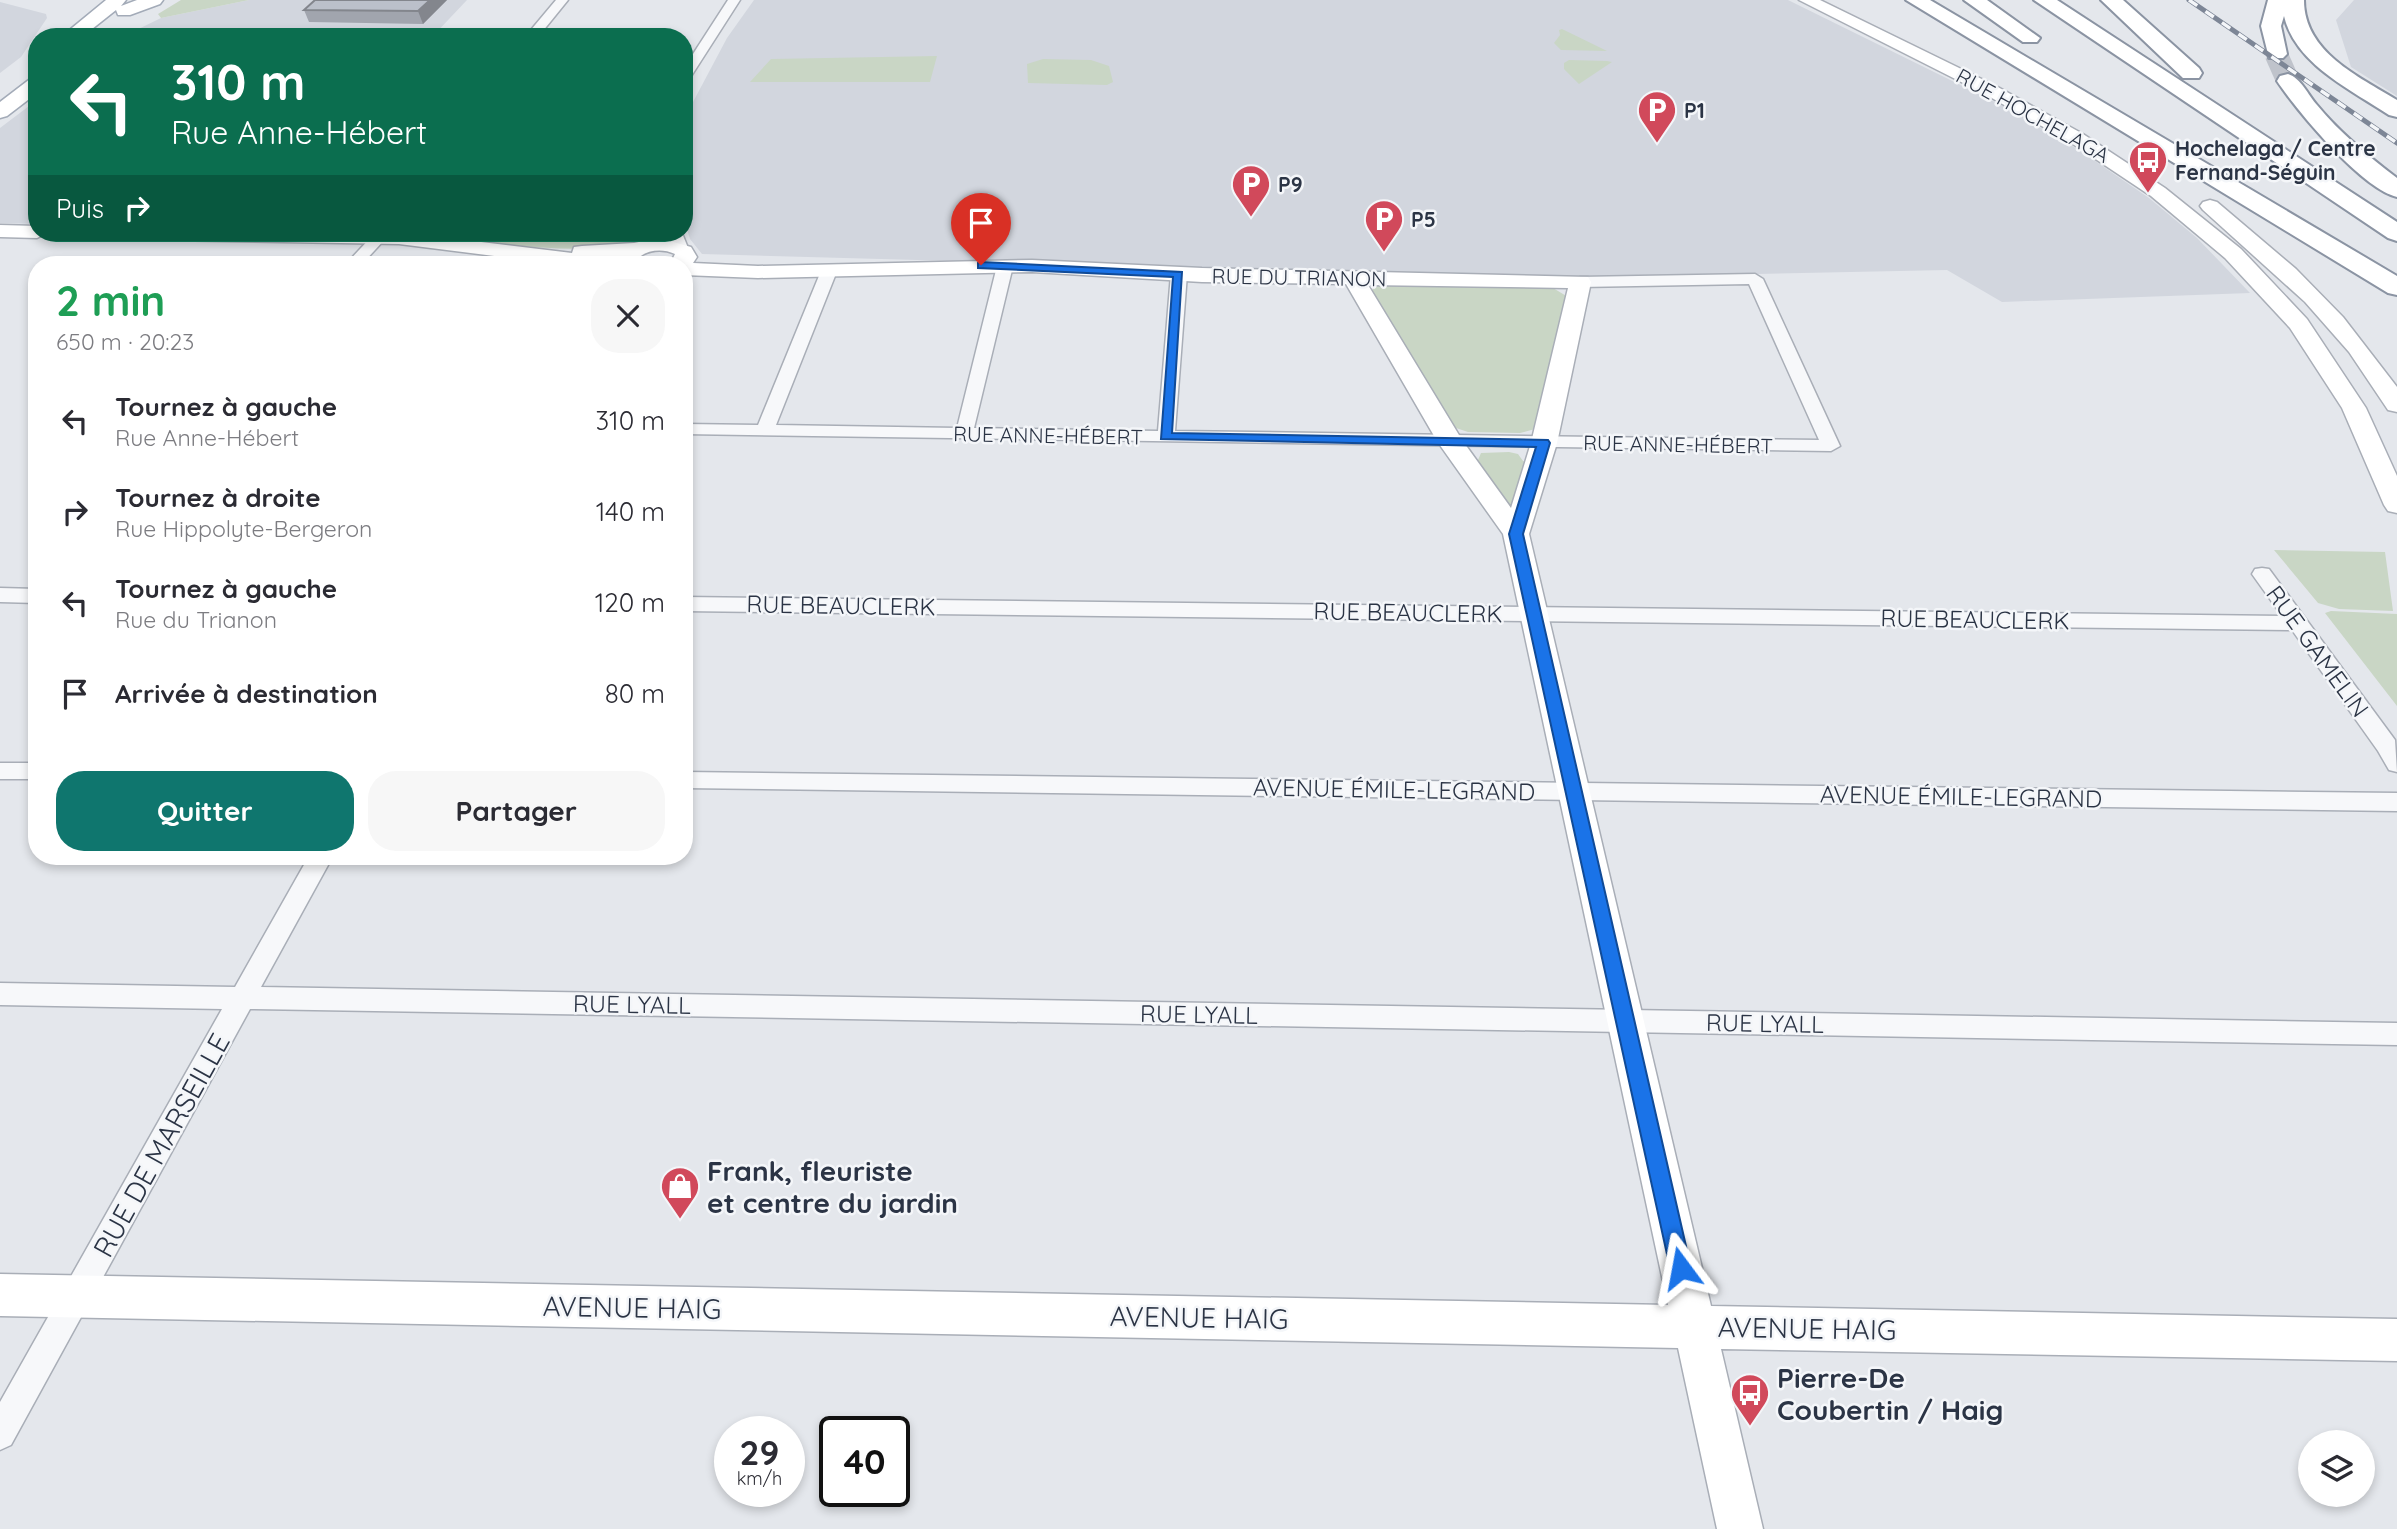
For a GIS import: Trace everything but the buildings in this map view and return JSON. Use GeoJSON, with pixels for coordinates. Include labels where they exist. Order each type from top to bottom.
{"type":"FeatureCollection","features":[{"type":"Feature","properties":{"kind":"highway"},"geometry":{"type":"LineString","coordinates":[[1916,0],[2397,287]]}},
{"type":"Feature","properties":{"kind":"highway"},"geometry":{"type":"LineString","coordinates":[[1974,0],[2048,50]]}},
{"type":"Feature","properties":{"kind":"highway"},"geometry":{"type":"LineString","coordinates":[[2044,0],[2397,233]]}},
{"type":"Feature","properties":{"kind":"highway"},"geometry":{"type":"LineString","coordinates":[[2111,0],[2224,100],[2301,160],[2397,227]]}},
{"type":"Feature","properties":{"kind":"highway"},"geometry":{"type":"LineString","coordinates":[[2276,54],[2271,26],[2278,0]]}},
{"type":"Feature","properties":{"kind":"highway"},"geometry":{"type":"LineString","coordinates":[[2294,0],[2295,27],[2311,49],[2397,110]]}},
{"type":"Feature","properties":{"kind":"highway"},"geometry":{"type":"LineString","coordinates":[[2288,81],[2304,105],[2331,135],[2397,190]]}},
{"type":"Feature","properties":{"kind":"highway"},"geometry":{"type":"LineString","coordinates":[[2180,132],[2397,268]]}},
{"type":"Feature","properties":{"kind":"main road"},"geometry":{"type":"LineString","coordinates":[[85,28],[126,4],[154,0]]}},
{"type":"Feature","properties":{"kind":"main road"},"geometry":{"type":"LineString","coordinates":[[101,28],[126,4]]}},
{"type":"Feature","properties":{"kind":"main road"},"geometry":{"type":"LineString","coordinates":[[0,90],[28,69]]}},
{"type":"Feature","properties":{"kind":"main road"},"geometry":{"type":"LineString","coordinates":[[0,112],[28,90]]}},
{"type":"Feature","properties":{"kind":"street"},"geometry":{"type":"LineString","coordinates":[[539,28],[562,0]]}},
{"type":"Feature","properties":{"kind":"street"},"geometry":{"type":"LineString","coordinates":[[693,58],[699,45],[734,0]]}},
{"type":"Feature","properties":{"kind":"street","name":"RUE HOCHELAGA"},"geometry":{"type":"LineString","coordinates":[[1808,0],[2052,121],[2147,183],[2211,233],[2270,291],[2311,340],[2337,377],[2385,470],[2397,505]]}},
{"type":"Feature","properties":{"kind":"street","name":"RUE HOCHELAGA"},"geometry":{"type":"LineString","coordinates":[[1831,0],[1925,42],[2039,100],[2153,164],[2244,233],[2324,306],[2364,355],[2397,405]]}},
{"type":"Feature","properties":{"kind":"street"},"geometry":{"type":"LineString","coordinates":[[0,231],[28,232]]}},
{"type":"Feature","properties":{"kind":"street"},"geometry":{"type":"LineString","coordinates":[[361,256],[374,242]]}},
{"type":"Feature","properties":{"kind":"street"},"geometry":{"type":"LineString","coordinates":[[423,242],[543,256]]}},
{"type":"Feature","properties":{"kind":"street","name":"RUE DU TRIANON"},"geometry":{"type":"LineString","coordinates":[[639,248],[663,244],[680,253],[802,270],[829,271],[1005,266],[1179,274],[1580,282],[1755,278],[1831,446]]}},
{"type":"Feature","properties":{"kind":"street"},"geometry":{"type":"LineString","coordinates":[[503,251],[589,252],[639,248]]}},
{"type":"Feature","properties":{"kind":"street"},"geometry":{"type":"LineString","coordinates":[[964,433],[1005,266]]}},
{"type":"Feature","properties":{"kind":"street"},"geometry":{"type":"LineString","coordinates":[[765,430],[829,271]]}},
{"type":"Feature","properties":{"kind":"street"},"geometry":{"type":"LineString","coordinates":[[1166,437],[1179,274]]}},
{"type":"Feature","properties":{"kind":"street"},"geometry":{"type":"LineString","coordinates":[[1353,278],[1450,441],[1516,534],[1740,1529]]}},
{"type":"Feature","properties":{"kind":"street"},"geometry":{"type":"LineString","coordinates":[[1516,534],[1544,443],[1580,282]]}},
{"type":"Feature","properties":{"kind":"street","name":"RUE ANNE-HÉBERT"},"geometry":{"type":"LineString","coordinates":[[693,429],[1831,446]]}},
{"type":"Feature","properties":{"kind":"street","name":"RUE GAMELIN"},"geometry":{"type":"LineString","coordinates":[[2262,574],[2387,746],[2397,764]]}},
{"type":"Feature","properties":{"kind":"street"},"geometry":{"type":"LineString","coordinates":[[0,595],[28,596]]}},
{"type":"Feature","properties":{"kind":"street","name":"RUE BEAUCLERK"},"geometry":{"type":"LineString","coordinates":[[693,604],[2299,623]]}},
{"type":"Feature","properties":{"kind":"street"},"geometry":{"type":"LineString","coordinates":[[0,771],[28,771]]}},
{"type":"Feature","properties":{"kind":"street","name":"AVENUE ÉMILE-LEGRAND"},"geometry":{"type":"LineString","coordinates":[[693,780],[2397,802]]}},
{"type":"Feature","properties":{"kind":"street","name":"RUE DE MARSEILLE"},"geometry":{"type":"LineString","coordinates":[[0,1434],[316,865]]}},
{"type":"Feature","properties":{"kind":"street","name":"RUE LYALL"},"geometry":{"type":"LineString","coordinates":[[0,994],[2397,1034]]}},
{"type":"Feature","properties":{"kind":"street","name":"AVENUE HAIG"},"geometry":{"type":"LineString","coordinates":[[0,1295],[2397,1340]]}},
{"type":"Feature","properties":{"kind":"shaded area"},"geometry":{"type":"Polygon","coordinates":[[[249,0],[467,0],[441,28],[140,28],[161,18],[249,0]]]}},
{"type":"Feature","properties":{"kind":"shaded area"},"geometry":{"type":"Polygon","coordinates":[[[754,0],[1788,0],[2005,107],[2079,150],[2149,198],[2197,238],[2250,293],[2002,302],[1947,270],[1573,278],[702,254],[692,242],[693,102],[727,38],[754,0]]]}},
{"type":"Feature","properties":{"kind":"shaded area"},"geometry":{"type":"Polygon","coordinates":[[[2354,0],[2397,0],[2397,96],[2351,67],[2336,20],[2354,0]]]}},
{"type":"Feature","properties":{"kind":"shaded area"},"geometry":{"type":"Polygon","coordinates":[[[0,2],[46,14],[47,18],[40,28],[28,28],[28,46],[21,57],[0,73],[0,2]]]}},
{"type":"Feature","properties":{"kind":"shaded area"},"geometry":{"type":"Polygon","coordinates":[[[28,107],[28,224],[0,223],[0,128],[28,107]]]}},
{"type":"Feature","properties":{"kind":"green space"},"geometry":{"type":"Polygon","coordinates":[[[181,0],[249,0],[161,18],[158,14],[181,0]]]}},
{"type":"Feature","properties":{"kind":"green space"},"geometry":{"type":"Polygon","coordinates":[[[1562,29],[1607,51],[1561,50],[1554,43],[1560,35],[1559,30],[1562,29]]]}},
{"type":"Feature","properties":{"kind":"green space"},"geometry":{"type":"Polygon","coordinates":[[[937,56],[930,82],[750,82],[771,59],[937,56]]]}},
{"type":"Feature","properties":{"kind":"green space"},"geometry":{"type":"Polygon","coordinates":[[[1043,59],[1091,60],[1109,66],[1113,82],[1107,85],[1028,83],[1027,64],[1043,59]]]}},
{"type":"Feature","properties":{"kind":"green space"},"geometry":{"type":"Polygon","coordinates":[[[1569,60],[1612,62],[1579,84],[1564,69],[1564,63],[1569,60]]]}},
{"type":"Feature","properties":{"kind":"green space"},"geometry":{"type":"Polygon","coordinates":[[[485,242],[632,242],[583,249],[485,242]]]}},
{"type":"Feature","properties":{"kind":"green space"},"geometry":{"type":"Polygon","coordinates":[[[1373,288],[1553,288],[1568,297],[1535,429],[1520,433],[1468,432],[1453,427],[1372,292],[1373,288]]]}},
{"type":"Feature","properties":{"kind":"green space"},"geometry":{"type":"Polygon","coordinates":[[[1481,453],[1518,454],[1527,462],[1514,516],[1475,461],[1481,453]]]}},
{"type":"Feature","properties":{"kind":"green space"},"geometry":{"type":"Polygon","coordinates":[[[2274,550],[2385,552],[2393,611],[2339,609],[2318,603],[2274,550]]]}},
{"type":"Feature","properties":{"kind":"green space"},"geometry":{"type":"Polygon","coordinates":[[[2325,613],[2397,614],[2397,706],[2325,613]]]}},
{"type":"Feature","properties":{"kind":"tunnel"},"geometry":{"type":"LineString","coordinates":[[2276,54],[2288,81]]}},
{"type":"Feature","properties":{"kind":"railway"},"geometry":{"type":"LineString","coordinates":[[2189,0],[2397,143]]}},
{"type":"Feature","properties":{"kind":"place","name":"P1"},"geometry":{"type":"Point","coordinates":[1657,144]}},
{"type":"Feature","properties":{"kind":"place","name":"Hochelaga / Centre Fernand-Séguin"},"geometry":{"type":"Point","coordinates":[2148,194]}},
{"type":"Feature","properties":{"kind":"place","name":"P9"},"geometry":{"type":"Point","coordinates":[1251,218]}},
{"type":"Feature","properties":{"kind":"place","name":"P5"},"geometry":{"type":"Point","coordinates":[1384,253]}},
{"type":"Feature","properties":{"kind":"place","name":"Frank, fleuriste et centre du jardin"},"geometry":{"type":"Point","coordinates":[680,1220]}},
{"type":"Feature","properties":{"kind":"place","name":"Pierre-De Coubertin / Haig"},"geometry":{"type":"Point","coordinates":[1750,1427]}},
{"type":"Feature","properties":{"kind":"route"},"geometry":{"type":"LineString","coordinates":[[981,265],[1179,274],[1166,437],[1544,443],[1516,534],[1681,1268]]}}]}
